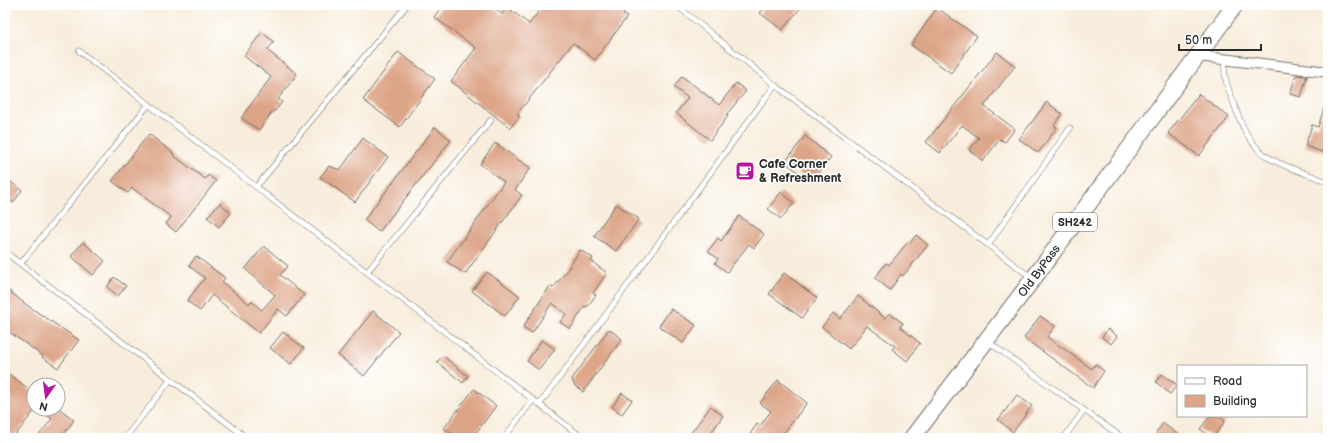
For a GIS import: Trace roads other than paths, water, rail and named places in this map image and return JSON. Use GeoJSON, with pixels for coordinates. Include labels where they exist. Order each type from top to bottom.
{"type":"FeatureCollection","features":[{"type":"Feature","properties":{"kind":"main road","name":"Old ByPass"},"geometry":{"type":"LineString","coordinates":[[912,438],[1033,279],[1235,5]]}},
{"type":"Feature","properties":{"kind":"street"},"geometry":{"type":"LineString","coordinates":[[1198,56],[1328,72]]}},
{"type":"Feature","properties":{"kind":"lane"},"geometry":{"type":"LineString","coordinates":[[256,187],[407,5]]}},
{"type":"Feature","properties":{"kind":"lane"},"geometry":{"type":"LineString","coordinates":[[676,5],[775,85],[1033,279]]}},
{"type":"Feature","properties":{"kind":"lane"},"geometry":{"type":"LineString","coordinates":[[79,51],[584,438]]}},
{"type":"Feature","properties":{"kind":"lane"},"geometry":{"type":"LineString","coordinates":[[1225,60],[1225,79],[1240,122],[1257,148],[1270,159],[1328,182]]}},
{"type":"Feature","properties":{"kind":"lane"},"geometry":{"type":"LineString","coordinates":[[540,404],[775,85]]}},
{"type":"Feature","properties":{"kind":"lane"},"geometry":{"type":"LineString","coordinates":[[21,263],[149,104]]}},
{"type":"Feature","properties":{"kind":"lane"},"geometry":{"type":"LineString","coordinates":[[367,272],[491,120]]}},
{"type":"Feature","properties":{"kind":"lane"},"geometry":{"type":"LineString","coordinates":[[988,245],[1070,128]]}},
{"type":"Feature","properties":{"kind":"lane"},"geometry":{"type":"LineString","coordinates":[[5,252],[247,438]]}},
{"type":"Feature","properties":{"kind":"lane"},"geometry":{"type":"LineString","coordinates":[[986,340],[1123,438]]}},
{"type":"Feature","properties":{"kind":"lane"},"geometry":{"type":"LineString","coordinates":[[125,438],[171,379]]}},
{"type":"Feature","properties":{"kind":"lane"},"geometry":{"type":"LineString","coordinates":[[504,438],[533,400]]}},
{"type":"Feature","properties":{"kind":"lane"},"geometry":{"type":"LineString","coordinates":[[1064,438],[1084,410]]}},
{"type":"Feature","properties":{"kind":"place","name":"Cafe Corner & Refreshment"},"geometry":{"type":"Point","coordinates":[745,171]}}]}
